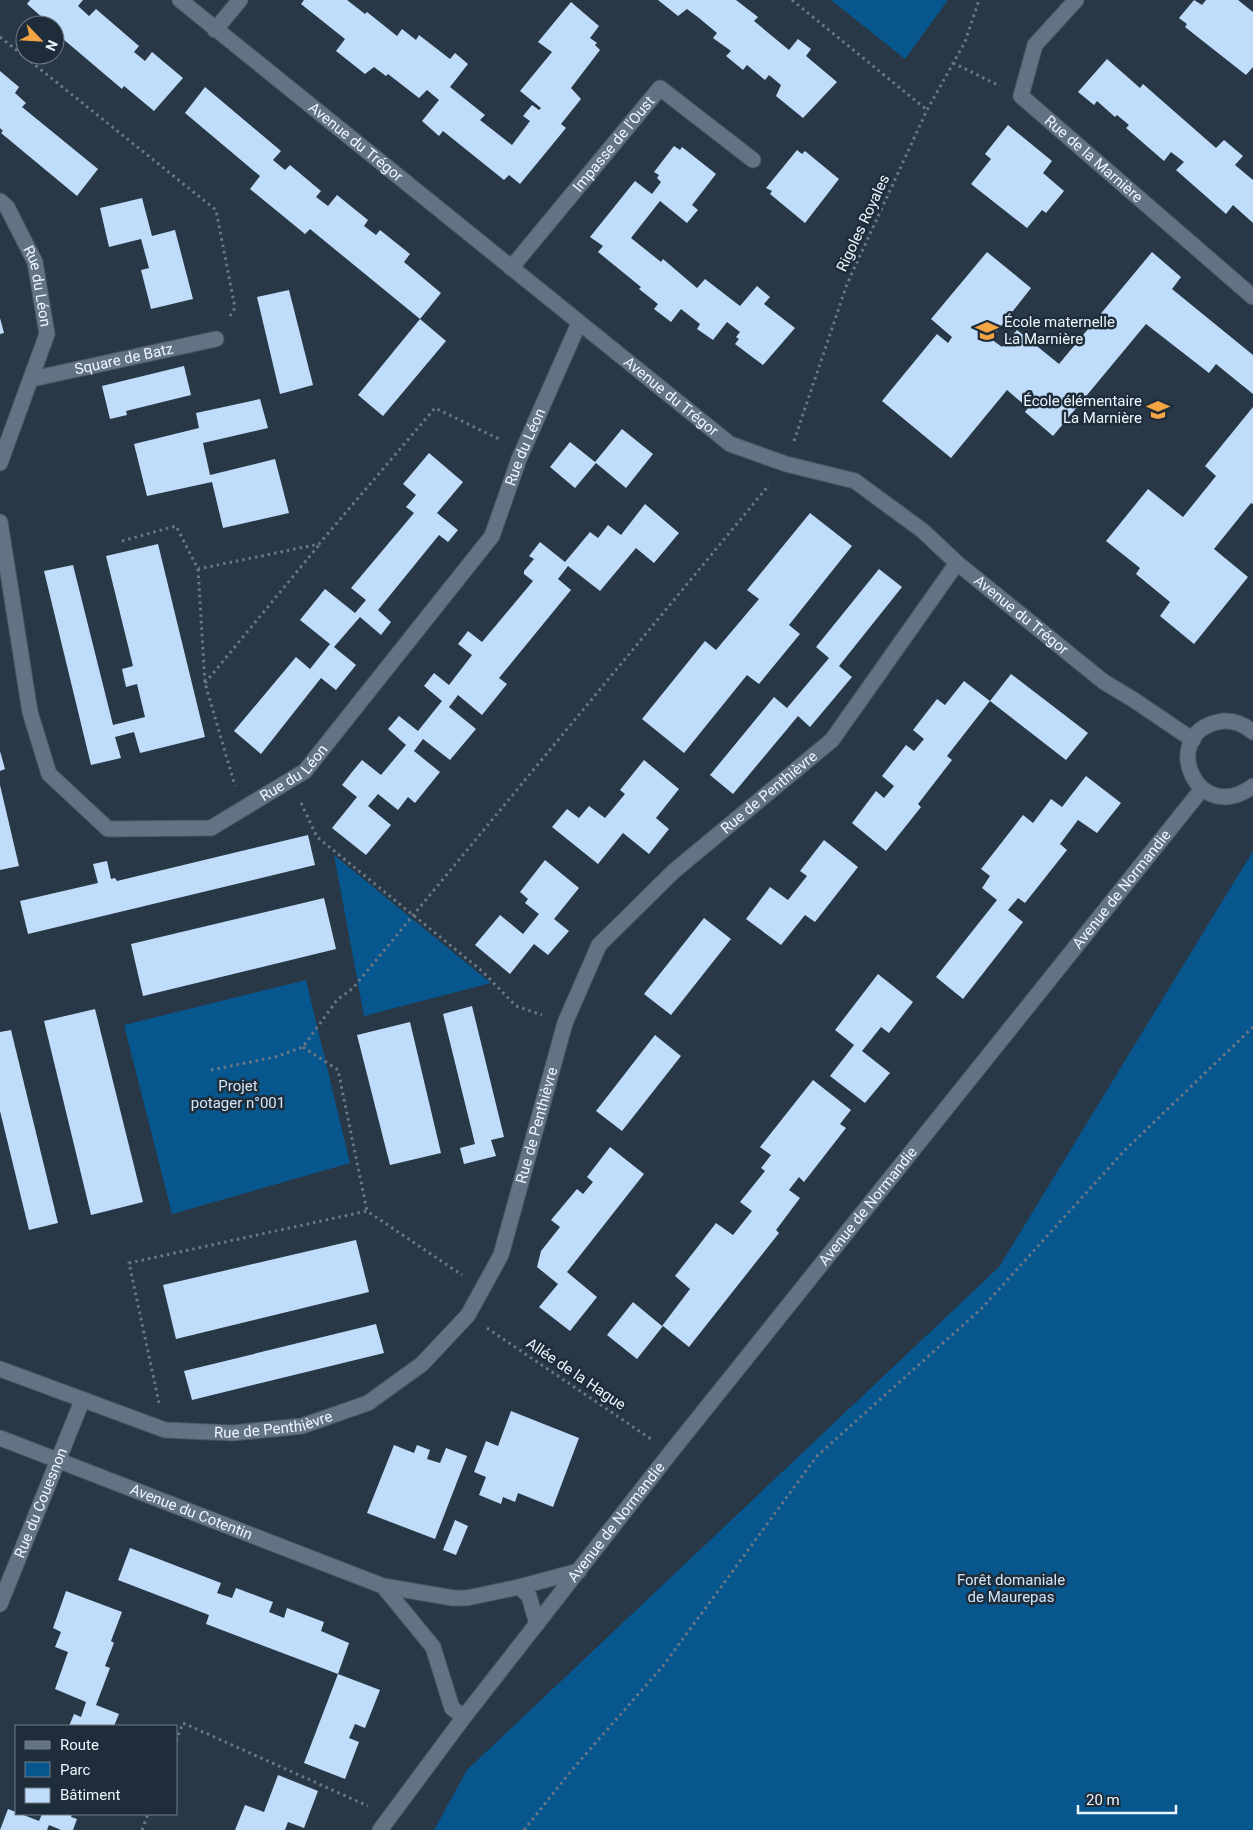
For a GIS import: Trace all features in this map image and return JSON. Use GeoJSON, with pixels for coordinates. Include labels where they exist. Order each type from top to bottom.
{"type":"FeatureCollection","features":[{"type":"Feature","properties":{"kind":"street","name":"Avenue du Trégor"},"geometry":{"type":"LineString","coordinates":[[180,0],[730,444],[786,464],[855,481],[923,531],[958,563],[1104,682],[1193,740]]}},
{"type":"Feature","properties":{"kind":"street"},"geometry":{"type":"LineString","coordinates":[[215,30],[240,0]]}},
{"type":"Feature","properties":{"kind":"street"},"geometry":{"type":"LineString","coordinates":[[1021,96],[1035,46],[1076,0]]}},
{"type":"Feature","properties":{"kind":"street","name":"Impasse de l'Oust"},"geometry":{"type":"LineString","coordinates":[[511,268],[660,88],[753,160]]}},
{"type":"Feature","properties":{"kind":"street","name":"Rue de la Marnière"},"geometry":{"type":"LineString","coordinates":[[1021,96],[1253,297]]}},
{"type":"Feature","properties":{"kind":"street","name":"Rue du Léon"},"geometry":{"type":"LineString","coordinates":[[0,201],[7,207],[35,262],[47,334],[0,462]]}},
{"type":"Feature","properties":{"kind":"street","name":"Rue du Léon"},"geometry":{"type":"LineString","coordinates":[[0,522],[30,712],[49,774],[108,829],[211,828],[306,771],[492,536],[519,459],[579,323]]}},
{"type":"Feature","properties":{"kind":"street","name":"Square de Batz"},"geometry":{"type":"LineString","coordinates":[[32,379],[216,339]]}},
{"type":"Feature","properties":{"kind":"street","name":"Rue de Penthièvre"},"geometry":{"type":"LineString","coordinates":[[0,1369],[82,1401],[165,1430],[233,1433],[302,1426],[368,1403],[422,1364],[468,1315],[501,1255],[565,1023],[599,945],[674,871],[832,740],[958,563]]}},
{"type":"Feature","properties":{"kind":"street"},"geometry":{"type":"LineString","coordinates":[[1251,725],[1223,721],[1211,724],[1201,730],[1188,750],[1189,771],[1202,788],[1223,797],[1234,796],[1253,786]]}},
{"type":"Feature","properties":{"kind":"street","name":"Avenue de Normandie"},"geometry":{"type":"LineString","coordinates":[[380,1830],[464,1717],[671,1452],[1202,788]]}},
{"type":"Feature","properties":{"kind":"street","name":"Rue du Couesnon"},"geometry":{"type":"LineString","coordinates":[[0,1604],[82,1401]]}},
{"type":"Feature","properties":{"kind":"street","name":"Avenue du Cotentin"},"geometry":{"type":"LineString","coordinates":[[0,1438],[383,1586],[453,1598],[467,1598],[519,1587],[578,1571]]}},
{"type":"Feature","properties":{"kind":"street","name":"Avenue du Cotentin"},"geometry":{"type":"LineString","coordinates":[[383,1586],[433,1647],[452,1708],[464,1717]]}},
{"type":"Feature","properties":{"kind":"street"},"geometry":{"type":"LineString","coordinates":[[519,1587],[529,1596],[537,1624]]}},
{"type":"Feature","properties":{"kind":"path"},"geometry":{"type":"LineString","coordinates":[[792,0],[927,110]]}},
{"type":"Feature","properties":{"kind":"path","name":"Rigoles Royales"},"geometry":{"type":"LineString","coordinates":[[786,464],[847,284],[927,110],[965,42],[979,0]]}},
{"type":"Feature","properties":{"kind":"path"},"geometry":{"type":"LineString","coordinates":[[0,38],[216,210],[235,308],[216,339]]}},
{"type":"Feature","properties":{"kind":"path"},"geometry":{"type":"LineString","coordinates":[[954,63],[1021,96]]}},
{"type":"Feature","properties":{"kind":"path"},"geometry":{"type":"LineString","coordinates":[[205,683],[319,544],[435,408],[500,439],[519,459]]}},
{"type":"Feature","properties":{"kind":"path"},"geometry":{"type":"LineString","coordinates":[[211,1070],[275,1057],[303,1047],[337,1000],[353,988],[786,464]]}},
{"type":"Feature","properties":{"kind":"path"},"geometry":{"type":"LineString","coordinates":[[122,541],[176,526],[198,568],[205,683],[236,790]]}},
{"type":"Feature","properties":{"kind":"path"},"geometry":{"type":"LineString","coordinates":[[198,568],[319,544]]}},
{"type":"Feature","properties":{"kind":"path"},"geometry":{"type":"LineString","coordinates":[[290,780],[317,838],[482,971],[516,1006],[565,1023]]}},
{"type":"Feature","properties":{"kind":"path"},"geometry":{"type":"LineString","coordinates":[[524,1830],[571,1771],[663,1666],[817,1456],[981,1309],[1125,1150],[1253,1026]]}},
{"type":"Feature","properties":{"kind":"path"},"geometry":{"type":"LineString","coordinates":[[303,1047],[338,1070],[367,1211],[483,1289]]}},
{"type":"Feature","properties":{"kind":"path"},"geometry":{"type":"LineString","coordinates":[[165,1430],[129,1263],[367,1211]]}},
{"type":"Feature","properties":{"kind":"path","name":"Allée de la Hague"},"geometry":{"type":"LineString","coordinates":[[468,1315],[671,1452]]}},
{"type":"Feature","properties":{"kind":"path"},"geometry":{"type":"LineString","coordinates":[[178,1736],[183,1723],[390,1816]]}},
{"type":"Feature","properties":{"kind":"path"},"geometry":{"type":"LineString","coordinates":[[142,1830],[148,1815]]}},
{"type":"Feature","properties":{"kind":"green space"},"geometry":{"type":"Polygon","coordinates":[[[831,0],[948,0],[905,59],[831,0]]]}},
{"type":"Feature","properties":{"kind":"green space","name":"Forêt domaniale de Maurepas"},"geometry":{"type":"Polygon","coordinates":[[[1253,851],[1253,1830],[434,1830],[467,1770],[999,1267],[1253,851]]]}},
{"type":"Feature","properties":{"kind":"green space"},"geometry":{"type":"Polygon","coordinates":[[[334,855],[491,983],[364,1016],[334,855]]]}},
{"type":"Feature","properties":{"kind":"green space","name":"Projet potager n°001"},"geometry":{"type":"Polygon","coordinates":[[[306,980],[350,1163],[172,1214],[124,1025],[306,980]]]}},
{"type":"Feature","properties":{"kind":"building"},"geometry":{"type":"Polygon","coordinates":[[[30,0],[83,0],[78,6],[89,16],[96,9],[139,46],[134,52],[145,61],[152,52],[183,78],[154,111],[124,86],[122,89],[65,41],[65,15],[40,15],[27,4],[30,0]]]}},
{"type":"Feature","properties":{"kind":"building"},"geometry":{"type":"Polygon","coordinates":[[[304,0],[347,0],[365,14],[367,12],[397,36],[402,29],[416,40],[419,35],[450,59],[455,53],[468,64],[450,87],[485,115],[480,120],[512,145],[530,121],[523,116],[532,105],[539,110],[541,108],[520,91],[552,52],[538,42],[571,2],[599,26],[590,38],[597,43],[595,45],[600,50],[571,88],[581,99],[561,124],[566,128],[520,184],[509,175],[504,180],[443,131],[439,136],[422,121],[439,100],[427,90],[419,98],[388,74],[386,76],[374,67],[365,74],[336,51],[345,39],[301,4],[304,0]]]}},
{"type":"Feature","properties":{"kind":"building"},"geometry":{"type":"Polygon","coordinates":[[[658,0],[736,0],[758,17],[754,21],[789,50],[798,39],[811,49],[806,56],[837,82],[803,118],[776,96],[781,85],[769,75],[765,80],[747,65],[743,70],[726,56],[731,51],[713,38],[717,33],[699,18],[687,9],[678,16],[658,0]]]}},
{"type":"Feature","properties":{"kind":"building"},"geometry":{"type":"Polygon","coordinates":[[[1194,0],[1202,5],[1206,0],[1238,0],[1253,12],[1253,67],[1246,75],[1185,27],[1187,24],[1179,18],[1194,0]]]}},
{"type":"Feature","properties":{"kind":"building"},"geometry":{"type":"Polygon","coordinates":[[[1107,59],[1140,88],[1143,84],[1216,148],[1224,140],[1243,156],[1235,165],[1253,180],[1253,223],[1233,205],[1226,214],[1176,170],[1184,162],[1171,152],[1164,161],[1126,128],[1129,125],[1117,115],[1115,117],[1097,101],[1094,105],[1078,92],[1107,59]]]}},
{"type":"Feature","properties":{"kind":"building"},"geometry":{"type":"Polygon","coordinates":[[[0,71],[19,87],[15,93],[26,103],[22,107],[98,169],[77,196],[1,133],[3,131],[0,128],[0,71]]]}},
{"type":"Feature","properties":{"kind":"building"},"geometry":{"type":"Polygon","coordinates":[[[205,87],[281,151],[273,160],[285,170],[290,165],[321,191],[316,197],[328,206],[337,195],[368,220],[364,226],[376,235],[380,230],[410,254],[404,262],[441,293],[420,319],[310,229],[305,234],[250,189],[260,176],[185,113],[205,87]]]}},
{"type":"Feature","properties":{"kind":"building"},"geometry":{"type":"Polygon","coordinates":[[[1008,125],[1052,161],[1043,173],[1064,191],[1046,213],[1042,210],[1027,228],[971,184],[991,159],[985,154],[1008,125]]]}},
{"type":"Feature","properties":{"kind":"building"},"geometry":{"type":"Polygon","coordinates":[[[674,146],[680,150],[682,147],[716,174],[692,205],[698,210],[687,223],[660,201],[631,238],[661,262],[663,259],[697,288],[705,279],[740,306],[757,286],[770,297],[764,304],[795,328],[763,365],[735,344],[739,339],[736,337],[740,332],[727,322],[713,340],[697,329],[700,324],[681,309],[671,322],[654,309],[658,304],[639,289],[641,287],[598,252],[603,246],[590,237],[635,181],[652,194],[661,182],[657,178],[659,175],[654,172],[674,146]]]}},
{"type":"Feature","properties":{"kind":"building"},"geometry":{"type":"Polygon","coordinates":[[[797,150],[802,154],[805,151],[839,179],[805,223],[770,194],[772,191],[766,188],[797,150]]]}},
{"type":"Feature","properties":{"kind":"building"},"geometry":{"type":"Polygon","coordinates":[[[142,198],[152,236],[175,230],[193,299],[151,309],[141,270],[149,268],[141,239],[109,247],[100,208],[142,198]]]}},
{"type":"Feature","properties":{"kind":"building"},"geometry":{"type":"Polygon","coordinates":[[[987,252],[1031,288],[991,339],[1002,347],[1017,330],[1059,364],[1152,252],[1181,277],[1172,289],[1253,355],[1253,394],[1216,364],[1209,373],[1146,324],[1053,436],[1025,412],[1028,408],[1007,390],[951,458],[882,401],[937,334],[948,343],[952,337],[931,319],[987,252]]]}},
{"type":"Feature","properties":{"kind":"building"},"geometry":{"type":"Polygon","coordinates":[[[289,290],[313,385],[280,394],[257,297],[289,290]]]}},
{"type":"Feature","properties":{"kind":"building"},"geometry":{"type":"Polygon","coordinates":[[[0,318],[4,333],[0,334],[0,318]]]}},
{"type":"Feature","properties":{"kind":"building"},"geometry":{"type":"Polygon","coordinates":[[[420,319],[446,341],[383,416],[358,395],[420,319]]]}},
{"type":"Feature","properties":{"kind":"building"},"geometry":{"type":"Polygon","coordinates":[[[184,366],[191,395],[126,411],[127,415],[110,419],[102,386],[184,366]]]}},
{"type":"Feature","properties":{"kind":"building"},"geometry":{"type":"Polygon","coordinates":[[[260,399],[268,428],[203,443],[210,475],[275,459],[289,513],[223,528],[212,482],[147,496],[134,444],[199,428],[196,413],[260,399]]]}},
{"type":"Feature","properties":{"kind":"building"},"geometry":{"type":"Polygon","coordinates":[[[1253,407],[1253,504],[1251,503],[1214,549],[1248,577],[1194,644],[1160,616],[1170,602],[1136,574],[1140,568],[1106,541],[1148,489],[1183,517],[1216,476],[1205,466],[1253,407]]]}},
{"type":"Feature","properties":{"kind":"building"},"geometry":{"type":"Polygon","coordinates":[[[622,429],[653,454],[626,488],[596,463],[575,488],[550,467],[570,442],[595,462],[622,429]]]}},
{"type":"Feature","properties":{"kind":"building"},"geometry":{"type":"Polygon","coordinates":[[[429,453],[463,482],[437,513],[458,530],[448,542],[439,535],[378,610],[391,622],[381,635],[360,617],[334,647],[356,665],[336,690],[321,678],[261,754],[234,731],[296,657],[310,669],[330,644],[300,620],[325,589],[355,613],[366,600],[351,588],[414,513],[406,507],[416,495],[403,484],[429,453]]]}},
{"type":"Feature","properties":{"kind":"building"},"geometry":{"type":"Polygon","coordinates":[[[645,504],[679,533],[654,563],[636,548],[600,591],[568,566],[558,579],[571,590],[499,678],[507,684],[482,715],[458,695],[449,707],[476,729],[450,760],[423,739],[414,751],[440,772],[415,803],[408,797],[398,810],[378,794],[368,806],[391,825],[366,855],[332,828],[357,797],[342,785],[352,772],[362,760],[381,775],[406,745],[388,729],[399,716],[418,731],[442,701],[424,686],[434,673],[449,685],[472,655],[458,644],[468,631],[482,642],[533,581],[524,574],[524,571],[534,559],[529,556],[540,542],[565,562],[590,532],[598,538],[608,525],[621,535],[645,504]]]}},
{"type":"Feature","properties":{"kind":"building"},"geometry":{"type":"Polygon","coordinates":[[[810,513],[852,546],[789,625],[800,634],[759,684],[747,675],[684,753],[642,719],[705,641],[716,650],[759,599],[747,590],[810,513]]]}},
{"type":"Feature","properties":{"kind":"building"},"geometry":{"type":"Polygon","coordinates":[[[158,544],[205,737],[140,753],[134,732],[115,737],[121,758],[91,765],[44,571],[73,565],[113,725],[145,717],[137,684],[126,687],[122,669],[133,666],[106,556],[158,544]]]}},
{"type":"Feature","properties":{"kind":"building"},"geometry":{"type":"Polygon","coordinates":[[[879,569],[902,587],[839,666],[852,677],[810,727],[798,716],[733,794],[710,775],[774,697],[787,708],[829,658],[816,647],[879,569]]]}},
{"type":"Feature","properties":{"kind":"building"},"geometry":{"type":"Polygon","coordinates":[[[1011,674],[1088,733],[1066,760],[990,701],[1011,674]]]}},
{"type":"Feature","properties":{"kind":"building"},"geometry":{"type":"Polygon","coordinates":[[[964,681],[990,701],[947,756],[952,760],[918,804],[921,807],[886,851],[852,823],[876,791],[884,798],[894,786],[882,776],[906,745],[914,751],[924,739],[913,730],[937,699],[945,705],[964,681]]]}},
{"type":"Feature","properties":{"kind":"building"},"geometry":{"type":"Polygon","coordinates":[[[0,751],[5,769],[0,771],[0,751]]]}},
{"type":"Feature","properties":{"kind":"building"},"geometry":{"type":"Polygon","coordinates":[[[644,760],[679,789],[656,818],[669,829],[649,854],[623,833],[598,864],[552,827],[567,809],[579,818],[589,806],[605,818],[625,794],[620,790],[644,760]]]}},
{"type":"Feature","properties":{"kind":"building"},"geometry":{"type":"Polygon","coordinates":[[[1086,776],[1121,803],[1097,833],[1078,820],[1060,844],[1067,850],[1025,903],[1018,898],[1008,910],[1023,922],[963,999],[936,977],[997,900],[982,888],[990,876],[981,869],[1023,815],[1033,823],[1051,799],[1062,807],[1086,776]]]}},
{"type":"Feature","properties":{"kind":"building"},"geometry":{"type":"Polygon","coordinates":[[[0,785],[19,866],[0,870],[0,785]]]}},
{"type":"Feature","properties":{"kind":"building"},"geometry":{"type":"Polygon","coordinates":[[[308,835],[315,865],[28,934],[20,901],[98,883],[93,864],[107,861],[111,879],[115,878],[117,881],[308,835]]]}},
{"type":"Feature","properties":{"kind":"building"},"geometry":{"type":"Polygon","coordinates":[[[824,840],[858,867],[815,922],[805,915],[781,945],[746,919],[770,887],[788,900],[807,876],[800,871],[824,840]]]}},
{"type":"Feature","properties":{"kind":"building"},"geometry":{"type":"Polygon","coordinates":[[[545,860],[579,888],[554,919],[569,931],[548,955],[534,944],[510,974],[475,945],[500,915],[523,934],[539,914],[525,903],[528,899],[520,892],[545,860]]]}},
{"type":"Feature","properties":{"kind":"building"},"geometry":{"type":"Polygon","coordinates":[[[324,898],[336,949],[143,996],[131,944],[324,898]]]}},
{"type":"Feature","properties":{"kind":"building"},"geometry":{"type":"Polygon","coordinates":[[[704,918],[731,939],[671,1015],[644,994],[704,918]]]}},
{"type":"Feature","properties":{"kind":"building"},"geometry":{"type":"Polygon","coordinates":[[[878,974],[913,1002],[889,1033],[881,1027],[862,1051],[890,1073],[865,1103],[830,1076],[854,1045],[835,1030],[878,974]]]}},
{"type":"Feature","properties":{"kind":"building"},"geometry":{"type":"Polygon","coordinates":[[[472,1006],[504,1137],[491,1140],[496,1156],[464,1164],[460,1148],[475,1144],[443,1014],[472,1006]]]}},
{"type":"Feature","properties":{"kind":"building"},"geometry":{"type":"Polygon","coordinates":[[[95,1009],[143,1202],[91,1215],[44,1021],[95,1009]]]}},
{"type":"Feature","properties":{"kind":"building"},"geometry":{"type":"Polygon","coordinates":[[[410,1022],[441,1153],[390,1165],[357,1035],[410,1022]]]}},
{"type":"Feature","properties":{"kind":"building"},"geometry":{"type":"Polygon","coordinates":[[[11,1030],[58,1223],[29,1230],[0,1111],[0,1032],[11,1030]]]}},
{"type":"Feature","properties":{"kind":"building"},"geometry":{"type":"Polygon","coordinates":[[[655,1035],[681,1056],[622,1131],[596,1111],[655,1035]]]}},
{"type":"Feature","properties":{"kind":"building"},"geometry":{"type":"Polygon","coordinates":[[[813,1080],[851,1110],[840,1124],[846,1128],[804,1182],[799,1177],[789,1190],[800,1198],[776,1230],[779,1233],[689,1347],[663,1326],[637,1359],[607,1335],[633,1302],[662,1326],[690,1289],[675,1276],[716,1223],[733,1235],[752,1211],[740,1202],[765,1171],[761,1168],[771,1155],[760,1147],[813,1080]]]}},
{"type":"Feature","properties":{"kind":"building"},"geometry":{"type":"Polygon","coordinates":[[[610,1147],[644,1174],[567,1272],[597,1297],[570,1331],[539,1307],[558,1284],[537,1267],[541,1251],[560,1227],[551,1220],[577,1189],[583,1194],[593,1182],[587,1177],[610,1147]]]}},
{"type":"Feature","properties":{"kind":"building"},"geometry":{"type":"Polygon","coordinates":[[[356,1240],[369,1292],[176,1339],[163,1285],[356,1240]]]}},
{"type":"Feature","properties":{"kind":"building"},"geometry":{"type":"Polygon","coordinates":[[[376,1324],[384,1353],[192,1400],[184,1371],[376,1324]]]}},
{"type":"Feature","properties":{"kind":"building"},"geometry":{"type":"Polygon","coordinates":[[[511,1411],[579,1438],[553,1507],[518,1493],[515,1502],[503,1497],[501,1504],[479,1495],[486,1477],[474,1472],[486,1441],[498,1446],[511,1411]]]}},
{"type":"Feature","properties":{"kind":"building"},"geometry":{"type":"Polygon","coordinates":[[[394,1445],[414,1453],[417,1445],[430,1450],[427,1459],[440,1463],[446,1448],[467,1456],[435,1539],[367,1513],[394,1445]]]}},
{"type":"Feature","properties":{"kind":"building"},"geometry":{"type":"Polygon","coordinates":[[[455,1520],[468,1526],[456,1555],[443,1550],[455,1520]]]}},
{"type":"Feature","properties":{"kind":"building"},"geometry":{"type":"Polygon","coordinates":[[[130,1548],[221,1583],[217,1593],[232,1598],[236,1588],[273,1602],[269,1612],[284,1618],[287,1608],[324,1622],[321,1631],[349,1643],[338,1674],[206,1624],[209,1615],[118,1580],[130,1548]]]}},
{"type":"Feature","properties":{"kind":"building"},"geometry":{"type":"Polygon","coordinates":[[[66,1591],[122,1612],[111,1641],[114,1643],[105,1666],[110,1668],[96,1705],[119,1714],[114,1725],[69,1725],[74,1714],[81,1717],[86,1702],[55,1689],[68,1652],[55,1647],[61,1632],[53,1628],[66,1591]]]}},
{"type":"Feature","properties":{"kind":"building"},"geometry":{"type":"Polygon","coordinates":[[[338,1674],[380,1690],[365,1728],[355,1724],[349,1738],[359,1742],[345,1779],[304,1763],[338,1674]]]}},
{"type":"Feature","properties":{"kind":"building"},"geometry":{"type":"Polygon","coordinates":[[[278,1775],[318,1791],[304,1828],[288,1822],[285,1830],[235,1830],[245,1805],[264,1812],[278,1775]]]}},
{"type":"Feature","properties":{"kind":"building"},"geometry":{"type":"Polygon","coordinates":[[[8,1809],[15,1812],[15,1815],[24,1815],[39,1821],[42,1815],[72,1815],[71,1817],[77,1819],[73,1830],[61,1830],[49,1825],[47,1830],[0,1830],[8,1809]]]}},
{"type":"Feature","properties":{"kind":"place","name":"École maternelle La Marnière"},"geometry":{"type":"Point","coordinates":[987,331]}},
{"type":"Feature","properties":{"kind":"place","name":"École élémentaire La Marnière"},"geometry":{"type":"Point","coordinates":[1158,410]}}]}
